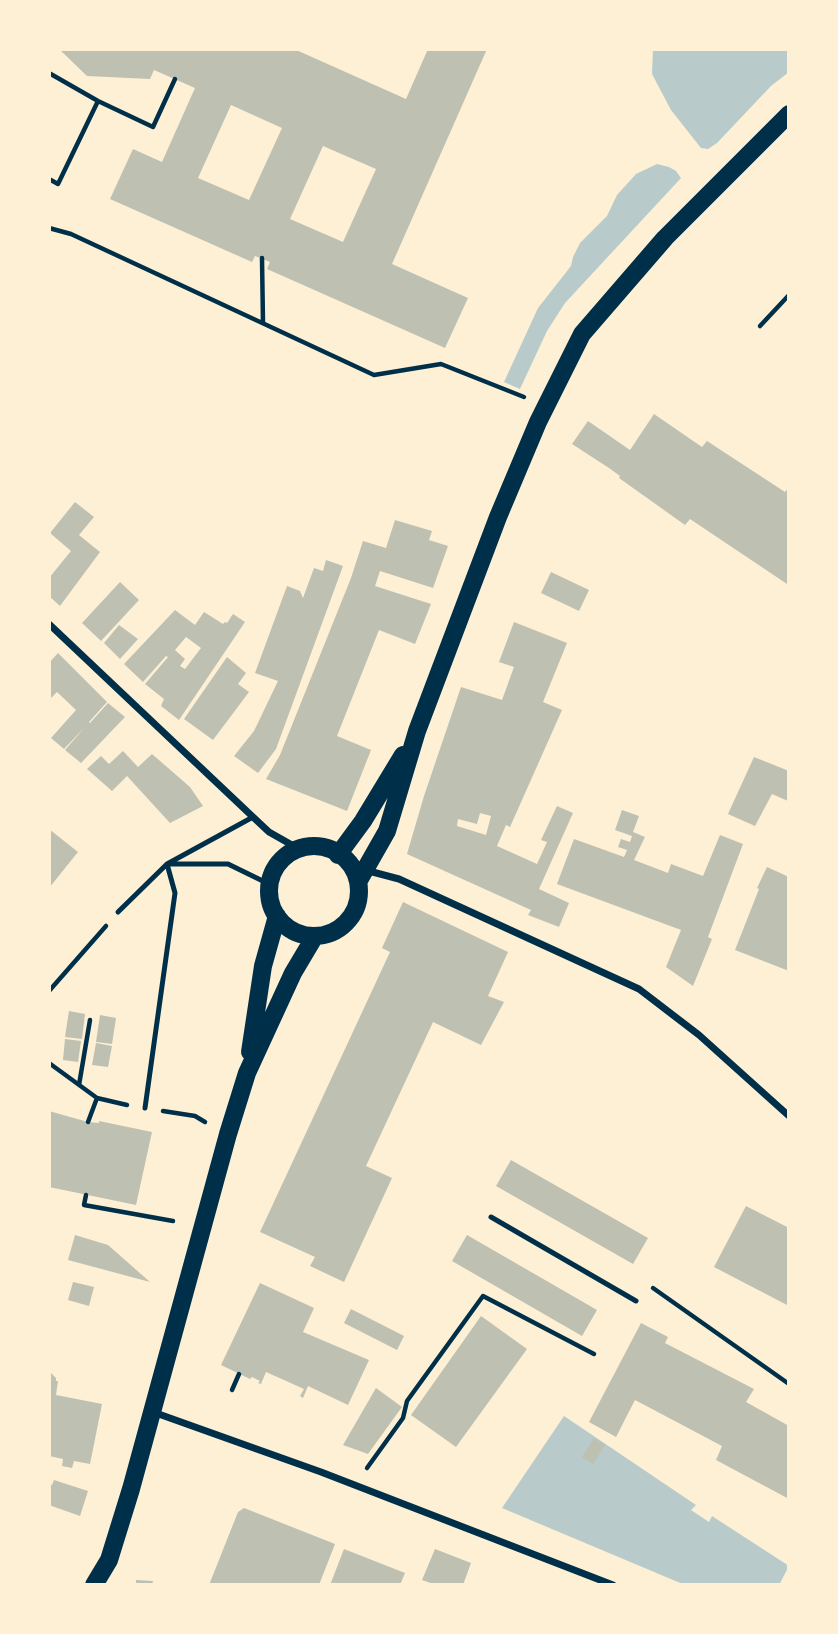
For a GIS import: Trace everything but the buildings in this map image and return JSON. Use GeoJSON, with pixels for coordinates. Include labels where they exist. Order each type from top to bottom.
{"type":"FeatureCollection","features":[{"type":"Feature","properties":{"kind":"main road"},"geometry":{"type":"LineString","coordinates":[[361,876],[330,849],[299,849],[286,856],[275,867],[269,884],[270,900],[283,925],[293,932],[315,936],[334,932],[353,914],[361,876],[387,831],[417,731],[498,517],[545,406],[582,334],[674,229],[789,114]]}},
{"type":"Feature","properties":{"kind":"main road"},"geometry":{"type":"LineString","coordinates":[[338,855],[363,821],[417,731]]}},
{"type":"Feature","properties":{"kind":"main road"},"geometry":{"type":"LineString","coordinates":[[247,1073],[263,966],[276,916]]}},
{"type":"Feature","properties":{"kind":"main road"},"geometry":{"type":"LineString","coordinates":[[94,1585],[109,1560],[131,1489],[247,1073],[293,973],[315,936]]}},
{"type":"Feature","properties":{"kind":"street"},"geometry":{"type":"LineString","coordinates":[[49,624],[253,817],[270,832],[299,849]]}},
{"type":"Feature","properties":{"kind":"street"},"geometry":{"type":"LineString","coordinates":[[361,876],[399,879],[639,989],[699,1035],[789,1116]]}},
{"type":"Feature","properties":{"kind":"street"},"geometry":{"type":"LineString","coordinates":[[152,1411],[308,1467],[612,1585]]}},
{"type":"Feature","properties":{"kind":"lane"},"geometry":{"type":"LineString","coordinates":[[118,912],[167,864],[253,817]]}},
{"type":"Feature","properties":{"kind":"lane"},"geometry":{"type":"LineString","coordinates":[[167,864],[228,864],[269,884]]}},
{"type":"Feature","properties":{"kind":"lane"},"geometry":{"type":"LineString","coordinates":[[145,1108],[175,893],[167,864]]}},
{"type":"Feature","properties":{"kind":"lane"},"geometry":{"type":"LineString","coordinates":[[491,1217],[636,1301]]}},
{"type":"Feature","properties":{"kind":"path"},"geometry":{"type":"LineString","coordinates":[[49,73],[153,127],[175,79]]}},
{"type":"Feature","properties":{"kind":"path"},"geometry":{"type":"LineString","coordinates":[[49,179],[58,184],[99,101]]}},
{"type":"Feature","properties":{"kind":"path"},"geometry":{"type":"LineString","coordinates":[[49,228],[71,234],[374,375],[442,364],[545,406]]}},
{"type":"Feature","properties":{"kind":"path"},"geometry":{"type":"LineString","coordinates":[[262,258],[263,323]]}},
{"type":"Feature","properties":{"kind":"path"},"geometry":{"type":"LineString","coordinates":[[760,326],[789,295]]}},
{"type":"Feature","properties":{"kind":"path"},"geometry":{"type":"LineString","coordinates":[[49,991],[118,912]]}},
{"type":"Feature","properties":{"kind":"path"},"geometry":{"type":"LineString","coordinates":[[79,1085],[90,1020]]}},
{"type":"Feature","properties":{"kind":"path"},"geometry":{"type":"LineString","coordinates":[[88,1122],[97,1098]]}},
{"type":"Feature","properties":{"kind":"path"},"geometry":{"type":"LineString","coordinates":[[86,1195],[84,1205],[173,1221]]}},
{"type":"Feature","properties":{"kind":"path"},"geometry":{"type":"LineString","coordinates":[[649,1285],[789,1384]]}},
{"type":"Feature","properties":{"kind":"path"},"geometry":{"type":"LineString","coordinates":[[355,1486],[402,1418],[407,1402],[483,1296],[594,1354]]}},
{"type":"Feature","properties":{"kind":"path"},"geometry":{"type":"LineString","coordinates":[[232,1390],[239,1374]]}},
{"type":"Feature","properties":{"kind":"shaded area"},"geometry":{"type":"Polygon","coordinates":[[[653,49],[789,49],[789,72],[771,86],[717,143],[708,149],[701,148],[671,110],[652,74],[653,49]]]}},
{"type":"Feature","properties":{"kind":"shaded area"},"geometry":{"type":"Polygon","coordinates":[[[657,164],[676,171],[681,178],[565,303],[547,331],[520,389],[504,382],[538,308],[571,266],[580,243],[607,216],[617,195],[636,174],[657,164]]]}},
{"type":"Feature","properties":{"kind":"shaded area"},"geometry":{"type":"Polygon","coordinates":[[[564,1416],[696,1505],[691,1510],[709,1522],[712,1516],[789,1566],[779,1585],[685,1585],[502,1508],[564,1416]]]}}]}
